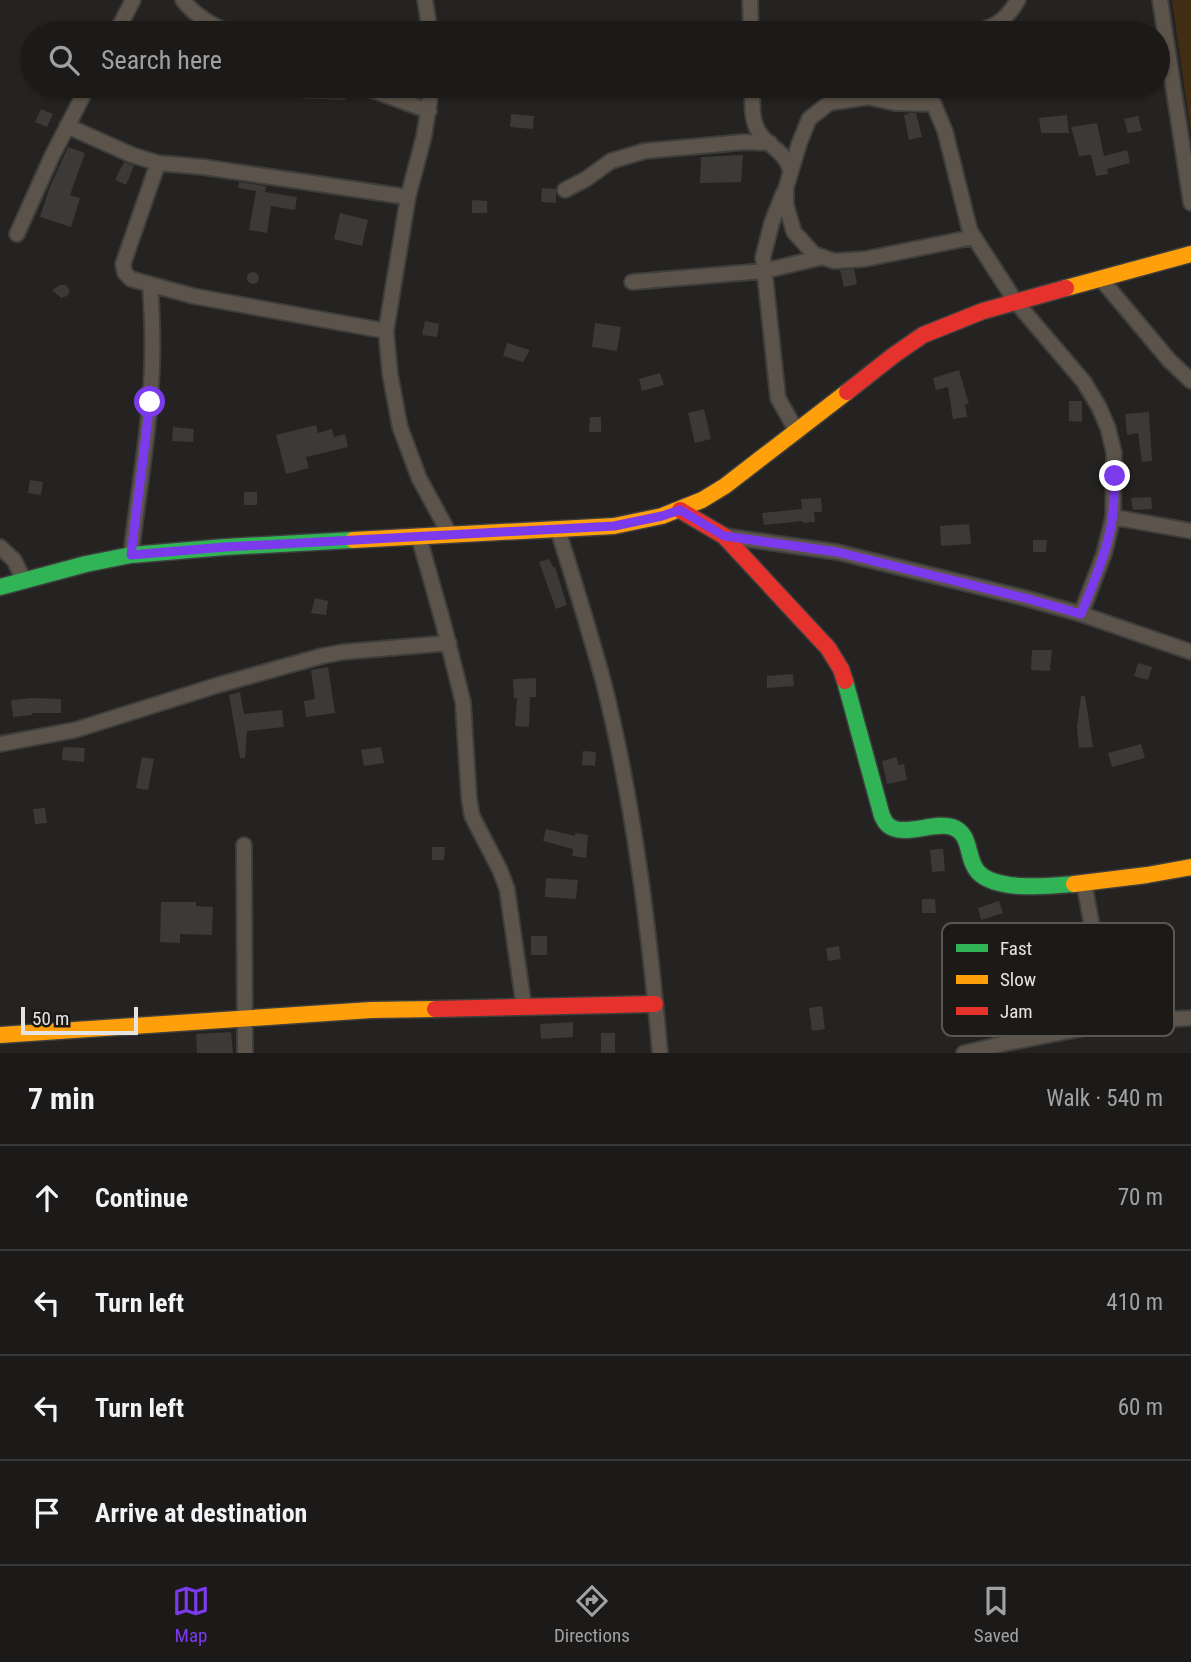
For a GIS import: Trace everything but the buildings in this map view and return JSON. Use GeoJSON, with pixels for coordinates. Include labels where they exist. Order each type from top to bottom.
{"type":"FeatureCollection","features":[{"type":"Feature","properties":{"kind":"street"},"geometry":{"type":"LineString","coordinates":[[122,21],[133,0]]}},
{"type":"Feature","properties":{"kind":"street"},"geometry":{"type":"LineString","coordinates":[[183,0],[204,21]]}},
{"type":"Feature","properties":{"kind":"street"},"geometry":{"type":"LineString","coordinates":[[425,0],[428,21]]}},
{"type":"Feature","properties":{"kind":"street"},"geometry":{"type":"LineString","coordinates":[[750,0],[751,21]]}},
{"type":"Feature","properties":{"kind":"street"},"geometry":{"type":"LineString","coordinates":[[1000,21],[1009,14],[1018,0]]}},
{"type":"Feature","properties":{"kind":"street"},"geometry":{"type":"LineString","coordinates":[[1160,0],[1163,21]]}},
{"type":"Feature","properties":{"kind":"street"},"geometry":{"type":"LineString","coordinates":[[1170,65],[1191,203]]}},
{"type":"Feature","properties":{"kind":"street"},"geometry":{"type":"LineString","coordinates":[[17,234],[82,98]]}},
{"type":"Feature","properties":{"kind":"street"},"geometry":{"type":"LineString","coordinates":[[394,98],[429,111]]}},
{"type":"Feature","properties":{"kind":"street"},"geometry":{"type":"LineString","coordinates":[[431,98],[408,197],[386,331],[390,374],[400,426],[419,478],[450,535]]}},
{"type":"Feature","properties":{"kind":"street"},"geometry":{"type":"LineString","coordinates":[[753,98],[754,123],[761,135],[786,159],[790,169]]}},
{"type":"Feature","properties":{"kind":"street"},"geometry":{"type":"LineString","coordinates":[[797,432],[778,398],[763,257],[772,222],[809,119],[829,103],[862,98]]}},
{"type":"Feature","properties":{"kind":"street"},"geometry":{"type":"LineString","coordinates":[[872,98],[895,103],[934,104]]}},
{"type":"Feature","properties":{"kind":"street"},"geometry":{"type":"LineString","coordinates":[[931,98],[945,131],[970,230],[1016,302],[1084,382],[1108,428],[1114,453],[1113,517],[1104,554],[1081,614]]}},
{"type":"Feature","properties":{"kind":"street"},"geometry":{"type":"LineString","coordinates":[[67,126],[132,156],[158,163],[203,167],[408,197]]}},
{"type":"Feature","properties":{"kind":"street"},"geometry":{"type":"LineString","coordinates":[[565,190],[611,162],[645,151],[744,142],[770,143]]}},
{"type":"Feature","properties":{"kind":"street"},"geometry":{"type":"LineString","coordinates":[[158,163],[123,264],[125,273],[131,279],[266,310],[386,331]]}},
{"type":"Feature","properties":{"kind":"street"},"geometry":{"type":"LineString","coordinates":[[786,188],[786,205],[794,232],[814,254],[834,261],[865,259],[974,237]]}},
{"type":"Feature","properties":{"kind":"street"},"geometry":{"type":"LineString","coordinates":[[0,587],[131,555],[225,547],[614,526],[662,516],[702,500],[726,486],[923,335],[983,311],[1191,254]]}},
{"type":"Feature","properties":{"kind":"street"},"geometry":{"type":"LineString","coordinates":[[632,282],[764,271],[823,257]]}},
{"type":"Feature","properties":{"kind":"street"},"geometry":{"type":"LineString","coordinates":[[1101,279],[1169,360],[1191,381]]}},
{"type":"Feature","properties":{"kind":"street"},"geometry":{"type":"LineString","coordinates":[[131,555],[151,380],[153,338],[150,285]]}},
{"type":"Feature","properties":{"kind":"street"},"geometry":{"type":"LineString","coordinates":[[680,510],[724,536],[828,648],[841,669],[882,816],[895,830],[929,825],[958,828],[967,840],[975,871],[986,880],[1006,884],[1043,886],[1084,883],[1191,867]]}},
{"type":"Feature","properties":{"kind":"street"},"geometry":{"type":"LineString","coordinates":[[1113,517],[1191,531]]}},
{"type":"Feature","properties":{"kind":"street"},"geometry":{"type":"LineString","coordinates":[[558,530],[600,672],[622,772],[642,885],[660,1053]]}},
{"type":"Feature","properties":{"kind":"street"},"geometry":{"type":"LineString","coordinates":[[724,536],[837,552],[1025,598],[1081,614],[1191,652]]}},
{"type":"Feature","properties":{"kind":"street"},"geometry":{"type":"LineString","coordinates":[[419,537],[463,702],[472,816],[507,889],[524,1007]]}},
{"type":"Feature","properties":{"kind":"street"},"geometry":{"type":"LineString","coordinates":[[0,547],[14,560],[24,580]]}},
{"type":"Feature","properties":{"kind":"street"},"geometry":{"type":"LineString","coordinates":[[0,744],[75,730],[231,681],[322,656],[449,643]]}},
{"type":"Feature","properties":{"kind":"street"},"geometry":{"type":"LineString","coordinates":[[244,845],[245,1053]]}},
{"type":"Feature","properties":{"kind":"street"},"geometry":{"type":"LineString","coordinates":[[1084,883],[1092,923]]}},
{"type":"Feature","properties":{"kind":"street"},"geometry":{"type":"LineString","coordinates":[[0,1035],[371,1010],[655,1004]]}},
{"type":"Feature","properties":{"kind":"street"},"geometry":{"type":"LineString","coordinates":[[964,1053],[1043,1036]]}},
{"type":"Feature","properties":{"kind":"street"},"geometry":{"type":"LineString","coordinates":[[1007,1043],[1024,1053]]}},
{"type":"Feature","properties":{"kind":"shaded area"},"geometry":{"type":"Polygon","coordinates":[[[1172,0],[1191,0],[1191,134],[1172,0]]]}},
{"type":"Feature","properties":{"kind":"traffic: fast"},"geometry":{"type":"LineString","coordinates":[[0,587],[131,555],[353,540]]}},
{"type":"Feature","properties":{"kind":"traffic: fast"},"geometry":{"type":"LineString","coordinates":[[845,681],[882,816],[887,824],[902,830],[937,826],[958,830],[966,840],[974,867],[998,883],[1024,886],[1074,884]]}},
{"type":"Feature","properties":{"kind":"traffic: slow"},"geometry":{"type":"LineString","coordinates":[[1066,288],[1191,254]]}},
{"type":"Feature","properties":{"kind":"traffic: slow"},"geometry":{"type":"LineString","coordinates":[[353,540],[614,526],[662,516],[702,500],[725,486],[847,392]]}},
{"type":"Feature","properties":{"kind":"traffic: slow"},"geometry":{"type":"LineString","coordinates":[[1074,884],[1191,867]]}},
{"type":"Feature","properties":{"kind":"traffic: slow"},"geometry":{"type":"LineString","coordinates":[[0,1035],[371,1010],[435,1009]]}},
{"type":"Feature","properties":{"kind":"traffic: jam"},"geometry":{"type":"LineString","coordinates":[[847,392],[923,335],[983,311],[1066,288]]}},
{"type":"Feature","properties":{"kind":"traffic: jam"},"geometry":{"type":"LineString","coordinates":[[680,510],[724,536],[828,648],[845,681]]}},
{"type":"Feature","properties":{"kind":"traffic: jam"},"geometry":{"type":"LineString","coordinates":[[435,1009],[655,1004]]}},
{"type":"Feature","properties":{"kind":"route"},"geometry":{"type":"LineString","coordinates":[[150,402],[131,555],[225,547],[614,526],[680,510],[724,536],[837,552],[1081,614],[1097,576],[1110,530],[1115,476]]}}]}
